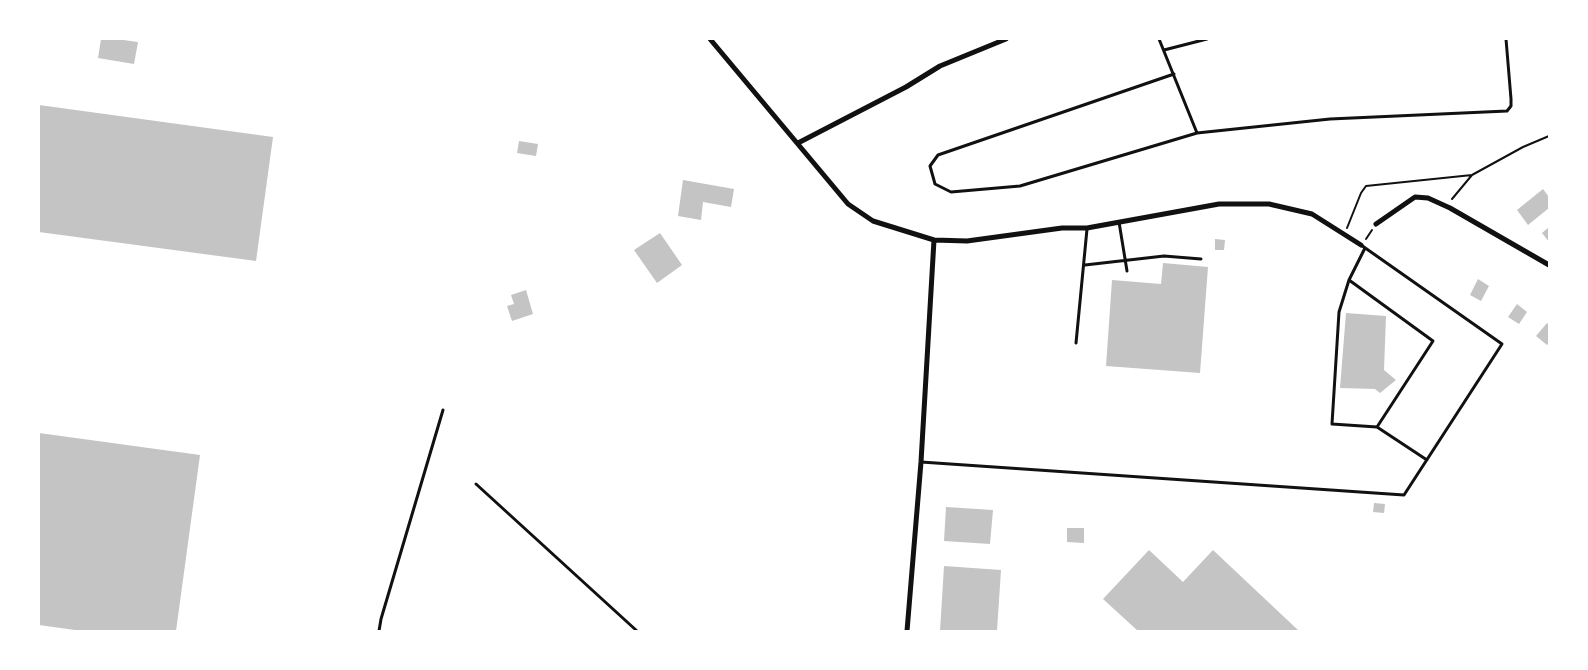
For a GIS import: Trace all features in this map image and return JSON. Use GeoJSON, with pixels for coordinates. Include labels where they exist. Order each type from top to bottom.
{"type":"FeatureCollection","features":[{"type":"Feature","properties":{"kind":"street"},"geometry":{"type":"LineString","coordinates":[[710,39],[848,204],[873,221],[934,240],[967,241],[1062,228],[1087,228],[1219,204],[1269,204],[1312,214],[1363,246]]}},
{"type":"Feature","properties":{"kind":"street"},"geometry":{"type":"LineString","coordinates":[[798,142],[906,87],[940,66],[1006,39]]}},
{"type":"Feature","properties":{"kind":"street"},"geometry":{"type":"LineString","coordinates":[[1376,224],[1415,197],[1428,198],[1446,206],[1549,265]]}},
{"type":"Feature","properties":{"kind":"street"},"geometry":{"type":"LineString","coordinates":[[907,631],[921,462],[934,240]]}},
{"type":"Feature","properties":{"kind":"lane"},"geometry":{"type":"LineString","coordinates":[[1159,39],[1197,133]]}},
{"type":"Feature","properties":{"kind":"lane"},"geometry":{"type":"LineString","coordinates":[[1164,50],[1207,39]]}},
{"type":"Feature","properties":{"kind":"lane"},"geometry":{"type":"LineString","coordinates":[[1174,74],[938,155],[930,166],[934,184],[951,192],[1020,186],[1197,133],[1330,119],[1507,111],[1511,106],[1512,99],[1506,39]]}},
{"type":"Feature","properties":{"kind":"lane"},"geometry":{"type":"LineString","coordinates":[[1119,222],[1127,270]]}},
{"type":"Feature","properties":{"kind":"lane"},"geometry":{"type":"LineString","coordinates":[[1076,343],[1085,265],[1087,228]]}},
{"type":"Feature","properties":{"kind":"lane"},"geometry":{"type":"LineString","coordinates":[[921,462],[1404,495],[1427,460],[1502,344],[1363,246],[1349,280],[1339,312],[1332,424],[1377,427],[1427,460]]}},
{"type":"Feature","properties":{"kind":"lane"},"geometry":{"type":"LineString","coordinates":[[1085,265],[1164,256],[1201,259]]}},
{"type":"Feature","properties":{"kind":"lane"},"geometry":{"type":"LineString","coordinates":[[1349,280],[1432,341],[1377,427]]}},
{"type":"Feature","properties":{"kind":"lane"},"geometry":{"type":"LineString","coordinates":[[380,631],[381,619],[443,410]]}},
{"type":"Feature","properties":{"kind":"lane"},"geometry":{"type":"LineString","coordinates":[[476,484],[637,631]]}},
{"type":"Feature","properties":{"kind":"path"},"geometry":{"type":"LineString","coordinates":[[1446,206],[1472,175],[1523,147],[1549,136]]}},
{"type":"Feature","properties":{"kind":"path"},"geometry":{"type":"LineString","coordinates":[[1344,234],[1361,193],[1366,186],[1472,175]]}},
{"type":"Feature","properties":{"kind":"path"},"geometry":{"type":"LineString","coordinates":[[1363,246],[1376,224]]}},
{"type":"Feature","properties":{"kind":"building"},"geometry":{"type":"Polygon","coordinates":[[[101,39],[138,42],[134,64],[98,58],[101,39]]]}},
{"type":"Feature","properties":{"kind":"building"},"geometry":{"type":"Polygon","coordinates":[[[39,105],[273,137],[256,261],[39,232],[39,105]]]}},
{"type":"Feature","properties":{"kind":"building"},"geometry":{"type":"Polygon","coordinates":[[[519,141],[538,144],[536,156],[517,153],[519,141]]]}},
{"type":"Feature","properties":{"kind":"building"},"geometry":{"type":"Polygon","coordinates":[[[683,180],[734,189],[731,207],[703,202],[701,220],[678,216],[683,180]]]}},
{"type":"Feature","properties":{"kind":"building"},"geometry":{"type":"Polygon","coordinates":[[[1543,189],[1549,197],[1549,208],[1528,225],[1517,210],[1543,189]]]}},
{"type":"Feature","properties":{"kind":"building"},"geometry":{"type":"Polygon","coordinates":[[[1549,227],[1549,242],[1542,233],[1549,227]]]}},
{"type":"Feature","properties":{"kind":"building"},"geometry":{"type":"Polygon","coordinates":[[[660,233],[682,265],[657,283],[634,250],[660,233]]]}},
{"type":"Feature","properties":{"kind":"building"},"geometry":{"type":"Polygon","coordinates":[[[1215,239],[1225,240],[1224,250],[1215,250],[1215,239]]]}},
{"type":"Feature","properties":{"kind":"building"},"geometry":{"type":"Polygon","coordinates":[[[1163,263],[1208,267],[1200,373],[1106,366],[1112,280],[1161,284],[1163,263]]]}},
{"type":"Feature","properties":{"kind":"building"},"geometry":{"type":"Polygon","coordinates":[[[1478,279],[1489,286],[1481,301],[1470,295],[1478,279]]]}},
{"type":"Feature","properties":{"kind":"building"},"geometry":{"type":"Polygon","coordinates":[[[526,290],[533,314],[512,321],[507,306],[514,304],[511,295],[526,290]]]}},
{"type":"Feature","properties":{"kind":"building"},"geometry":{"type":"Polygon","coordinates":[[[1517,304],[1527,312],[1519,324],[1508,317],[1517,304]]]}},
{"type":"Feature","properties":{"kind":"building"},"geometry":{"type":"Polygon","coordinates":[[[1346,313],[1386,316],[1384,370],[1396,380],[1380,393],[1375,389],[1340,388],[1346,313]]]}},
{"type":"Feature","properties":{"kind":"building"},"geometry":{"type":"Polygon","coordinates":[[[1547,323],[1549,325],[1549,343],[1547,345],[1536,336],[1547,323]]]}},
{"type":"Feature","properties":{"kind":"building"},"geometry":{"type":"Polygon","coordinates":[[[39,433],[200,455],[176,631],[82,631],[39,625],[39,433]]]}},
{"type":"Feature","properties":{"kind":"building"},"geometry":{"type":"Polygon","coordinates":[[[1374,503],[1385,504],[1384,513],[1373,512],[1374,503]]]}},
{"type":"Feature","properties":{"kind":"building"},"geometry":{"type":"Polygon","coordinates":[[[946,507],[993,510],[990,544],[944,541],[946,507]]]}},
{"type":"Feature","properties":{"kind":"building"},"geometry":{"type":"Polygon","coordinates":[[[1067,528],[1084,528],[1084,543],[1067,542],[1067,528]]]}},
{"type":"Feature","properties":{"kind":"building"},"geometry":{"type":"Polygon","coordinates":[[[1149,550],[1183,582],[1213,550],[1299,631],[1138,631],[1103,599],[1149,550]]]}},
{"type":"Feature","properties":{"kind":"building"},"geometry":{"type":"Polygon","coordinates":[[[944,566],[1001,570],[997,631],[940,631],[944,566]]]}}]}
